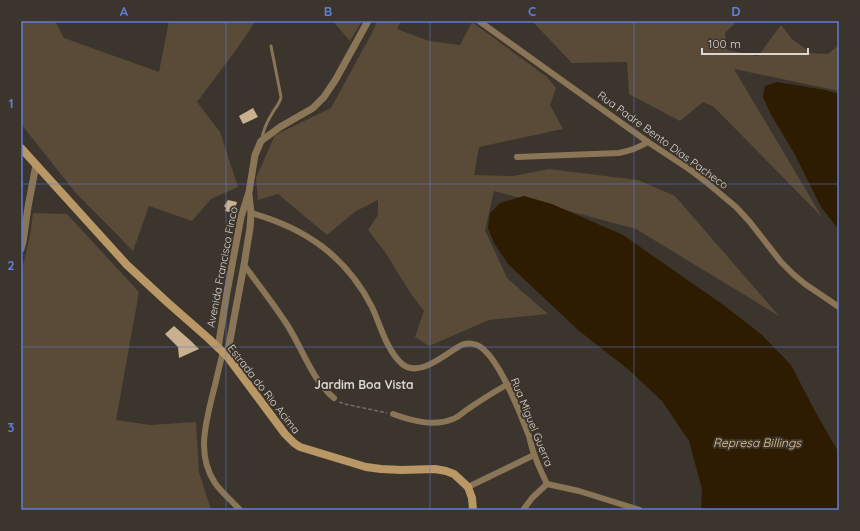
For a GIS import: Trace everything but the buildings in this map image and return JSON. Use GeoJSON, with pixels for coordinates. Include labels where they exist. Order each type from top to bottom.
{"type":"FeatureCollection","features":[{"type":"Feature","properties":{"kind":"main road","name":"Estrada do Rio Acima"},"geometry":{"type":"LineString","coordinates":[[21,148],[127,265],[222,352],[285,434],[294,443],[300,447],[366,467],[402,470],[435,469],[446,471],[454,474],[468,487]]}},
{"type":"Feature","properties":{"kind":"main road"},"geometry":{"type":"LineString","coordinates":[[468,487],[472,498],[473,510]]}},
{"type":"Feature","properties":{"kind":"street","name":"Avenida Francisco Finco"},"geometry":{"type":"LineString","coordinates":[[222,352],[227,292],[241,217],[249,192],[255,155],[262,141],[280,127],[313,108],[324,97],[336,79],[368,21]]}},
{"type":"Feature","properties":{"kind":"street","name":"Rua Padre Bento Dias Pacheco"},"geometry":{"type":"LineString","coordinates":[[479,21],[648,142],[689,169],[725,197],[749,221],[781,262],[793,274],[804,284],[839,306]]}},
{"type":"Feature","properties":{"kind":"street"},"geometry":{"type":"LineString","coordinates":[[517,157],[619,153],[631,151],[648,142]]}},
{"type":"Feature","properties":{"kind":"street"},"geometry":{"type":"LineString","coordinates":[[21,249],[36,165]]}},
{"type":"Feature","properties":{"kind":"street","name":"Avenida Francisco Finco"},"geometry":{"type":"LineString","coordinates":[[240,510],[219,488],[210,475],[204,444],[222,352],[244,265],[250,228],[251,213],[249,192]]}},
{"type":"Feature","properties":{"kind":"street"},"geometry":{"type":"LineString","coordinates":[[241,217],[251,213]]}},
{"type":"Feature","properties":{"kind":"street","name":"Rua Miguel Guerra"},"geometry":{"type":"LineString","coordinates":[[251,213],[284,224],[300,232],[323,247],[339,260],[356,280],[367,298],[388,345],[396,358],[403,365],[413,368],[421,368],[429,365],[461,345],[466,344],[478,346],[490,355],[508,384],[521,415],[534,455],[547,484],[580,491],[640,510]]}},
{"type":"Feature","properties":{"kind":"street"},"geometry":{"type":"LineString","coordinates":[[244,265],[286,323],[316,376],[329,394],[334,398]]}},
{"type":"Feature","properties":{"kind":"street"},"geometry":{"type":"LineString","coordinates":[[393,414],[422,422],[438,423],[449,421],[455,419],[468,408],[508,384]]}},
{"type":"Feature","properties":{"kind":"street"},"geometry":{"type":"LineString","coordinates":[[468,487],[534,455]]}},
{"type":"Feature","properties":{"kind":"street"},"geometry":{"type":"LineString","coordinates":[[523,510],[532,498],[547,484]]}},
{"type":"Feature","properties":{"kind":"lane"},"geometry":{"type":"LineString","coordinates":[[262,141],[262,134],[266,124],[281,97],[271,46]]}},
{"type":"Feature","properties":{"kind":"path"},"geometry":{"type":"LineString","coordinates":[[334,398],[345,404],[393,414]]}},
{"type":"Feature","properties":{"kind":"shaded area"},"geometry":{"type":"Polygon","coordinates":[[[21,21],[55,21],[64,38],[159,72],[169,21],[258,21],[255,22],[197,102],[220,132],[238,187],[211,199],[192,221],[149,206],[133,251],[75,192],[21,124],[21,21]]]}},
{"type":"Feature","properties":{"kind":"shaded area"},"geometry":{"type":"Polygon","coordinates":[[[333,21],[362,21],[350,41],[333,21]]]}},
{"type":"Feature","properties":{"kind":"shaded area"},"geometry":{"type":"Polygon","coordinates":[[[377,21],[401,21],[397,29],[429,41],[460,45],[472,22],[547,77],[556,88],[550,105],[563,129],[479,147],[474,175],[513,176],[549,169],[638,180],[675,196],[779,316],[636,229],[494,191],[485,230],[507,278],[548,314],[489,320],[429,346],[415,337],[424,311],[411,294],[385,252],[368,230],[378,215],[378,200],[356,211],[327,235],[278,194],[258,200],[256,178],[275,135],[331,108],[377,21]]]}},
{"type":"Feature","properties":{"kind":"shaded area"},"geometry":{"type":"Polygon","coordinates":[[[532,21],[737,21],[725,33],[727,50],[758,56],[781,25],[792,39],[811,53],[828,54],[839,45],[839,91],[734,69],[822,217],[714,107],[703,102],[680,121],[629,94],[627,62],[572,63],[532,21]]]}},
{"type":"Feature","properties":{"kind":"shaded area"},"geometry":{"type":"Polygon","coordinates":[[[33,213],[67,214],[139,292],[116,420],[150,425],[196,422],[199,472],[211,510],[21,510],[21,273],[30,236],[33,213]]]}},
{"type":"Feature","properties":{"kind":"water"},"geometry":{"type":"Polygon","coordinates":[[[777,82],[825,90],[839,94],[839,230],[821,207],[794,153],[770,113],[763,97],[765,86],[777,82]]]}},
{"type":"Feature","properties":{"kind":"water","name":"Represa Billings"},"geometry":{"type":"Polygon","coordinates":[[[524,196],[552,204],[623,235],[722,304],[761,334],[791,365],[839,453],[839,510],[701,510],[702,489],[689,441],[662,401],[629,370],[578,330],[508,264],[494,243],[488,228],[490,213],[500,203],[524,196]]]}},
{"type":"Feature","properties":{"kind":"district","name":"Jardim Boa Vista"},"geometry":{"type":"Point","coordinates":[364,385]}}]}
